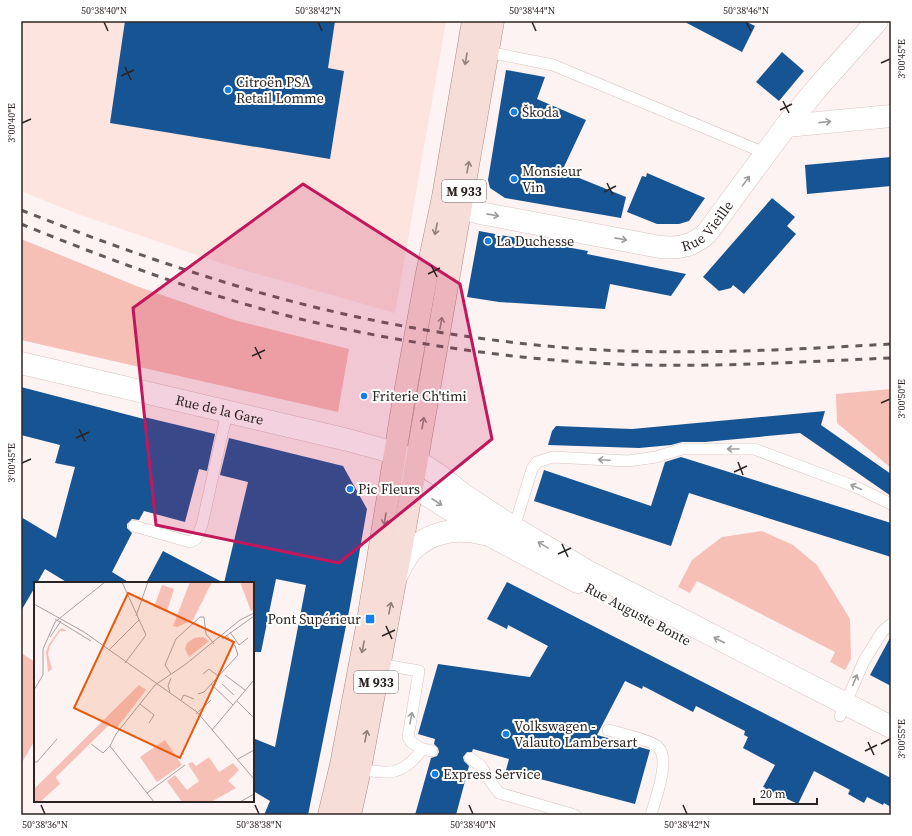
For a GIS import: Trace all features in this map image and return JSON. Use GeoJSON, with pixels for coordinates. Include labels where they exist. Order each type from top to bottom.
{"type":"FeatureCollection","features":[{"type":"Feature","properties":{"kind":"main road","name":"M 933"},"geometry":{"type":"LineString","coordinates":[[342,813],[350,767],[367,627],[426,278],[446,180],[472,21]]}},
{"type":"Feature","properties":{"kind":"main road","name":"M 933"},"geometry":{"type":"LineString","coordinates":[[350,767],[379,664],[397,575],[493,21]]}},
{"type":"Feature","properties":{"kind":"street","name":"Rue Vieille"},"geometry":{"type":"LineString","coordinates":[[461,208],[480,213],[671,248],[681,247],[699,240],[707,233],[786,126],[818,87],[877,21]]}},
{"type":"Feature","properties":{"kind":"street"},"geometry":{"type":"LineString","coordinates":[[786,126],[891,116]]}},
{"type":"Feature","properties":{"kind":"street"},"geometry":{"type":"LineString","coordinates":[[446,180],[451,199],[461,208]]}},
{"type":"Feature","properties":{"kind":"street","name":"Rue de la Gare"},"geometry":{"type":"LineString","coordinates":[[21,363],[348,440],[394,463],[416,461]]}},
{"type":"Feature","properties":{"kind":"street","name":"Rue Auguste Bonte"},"geometry":{"type":"LineString","coordinates":[[416,461],[514,528],[587,572],[843,710],[891,742]]}},
{"type":"Feature","properties":{"kind":"street","name":"Rue Auguste Bonte"},"geometry":{"type":"LineString","coordinates":[[394,463],[412,486],[491,536],[705,649],[843,710],[891,727]]}},
{"type":"Feature","properties":{"kind":"street"},"geometry":{"type":"LineString","coordinates":[[397,575],[411,551],[428,538],[440,533],[458,530],[478,532],[491,536]]}},
{"type":"Feature","properties":{"kind":"lane"},"geometry":{"type":"LineString","coordinates":[[488,52],[553,65],[766,153]]}},
{"type":"Feature","properties":{"kind":"lane"},"geometry":{"type":"LineString","coordinates":[[134,526],[190,542],[196,538],[202,525],[227,412]]}},
{"type":"Feature","properties":{"kind":"lane"},"geometry":{"type":"LineString","coordinates":[[514,528],[532,469],[537,462],[553,457],[628,461],[656,457],[682,450],[754,449],[856,487],[891,504]]}},
{"type":"Feature","properties":{"kind":"lane"},"geometry":{"type":"LineString","coordinates":[[843,710],[864,661],[882,632],[891,624]]}},
{"type":"Feature","properties":{"kind":"lane"},"geometry":{"type":"LineString","coordinates":[[350,767],[389,772],[396,771],[427,750],[411,742],[408,737],[419,671],[379,664]]}},
{"type":"Feature","properties":{"kind":"lane"},"geometry":{"type":"LineString","coordinates":[[608,730],[644,740],[658,746],[663,756],[663,768],[651,815]]}},
{"type":"Feature","properties":{"kind":"lane"},"geometry":{"type":"LineString","coordinates":[[470,758],[481,766],[499,793],[574,815]]}},
{"type":"Feature","properties":{"kind":"highlighted area"},"geometry":{"type":"Polygon","coordinates":[[[303,184],[460,284],[492,439],[339,563],[156,525],[133,308],[303,184]]]}},
{"type":"Feature","properties":{"kind":"shaded area"},"geometry":{"type":"Polygon","coordinates":[[[21,21],[446,21],[395,313],[223,264],[75,213],[21,191],[21,21]]]}},
{"type":"Feature","properties":{"kind":"shaded area"},"geometry":{"type":"Polygon","coordinates":[[[21,239],[139,287],[234,320],[349,349],[338,412],[21,340],[21,239]]]}},
{"type":"Feature","properties":{"kind":"shaded area"},"geometry":{"type":"Polygon","coordinates":[[[891,389],[891,468],[837,423],[836,394],[891,389]]]}},
{"type":"Feature","properties":{"kind":"shaded area"},"geometry":{"type":"Polygon","coordinates":[[[762,531],[793,545],[817,565],[850,619],[851,659],[845,670],[830,662],[835,652],[697,581],[690,593],[678,587],[692,560],[722,537],[762,531]]]}},
{"type":"Feature","properties":{"kind":"shaded area"},"geometry":{"type":"Polygon","coordinates":[[[21,653],[34,661],[34,742],[21,764],[21,653]]]}},
{"type":"Feature","properties":{"kind":"building","name":"Citroën PSA Retail Lomme"},"geometry":{"type":"Polygon","coordinates":[[[125,21],[335,21],[328,68],[344,71],[330,159],[110,123],[125,21]]]}},
{"type":"Feature","properties":{"kind":"building"},"geometry":{"type":"Polygon","coordinates":[[[683,21],[745,21],[755,26],[742,52],[683,21]]]}},
{"type":"Feature","properties":{"kind":"building"},"geometry":{"type":"Polygon","coordinates":[[[782,52],[804,71],[779,101],[756,82],[782,52]]]}},
{"type":"Feature","properties":{"kind":"building"},"geometry":{"type":"Polygon","coordinates":[[[506,70],[545,77],[537,99],[586,120],[562,171],[626,197],[621,218],[505,198],[490,188],[488,180],[506,70]]]}},
{"type":"Feature","properties":{"kind":"building"},"geometry":{"type":"Polygon","coordinates":[[[891,157],[891,186],[807,194],[805,165],[891,157]]]}},
{"type":"Feature","properties":{"kind":"building"},"geometry":{"type":"Polygon","coordinates":[[[647,173],[705,198],[689,221],[679,224],[657,224],[627,212],[642,176],[646,177],[647,173]]]}},
{"type":"Feature","properties":{"kind":"building"},"geometry":{"type":"Polygon","coordinates":[[[772,198],[795,217],[787,226],[796,234],[744,294],[733,285],[731,288],[719,291],[703,277],[772,198]]]}},
{"type":"Feature","properties":{"kind":"building"},"geometry":{"type":"Polygon","coordinates":[[[479,231],[588,251],[587,254],[686,274],[671,296],[610,284],[605,309],[499,302],[467,297],[479,231]]]}},
{"type":"Feature","properties":{"kind":"building"},"geometry":{"type":"Polygon","coordinates":[[[21,387],[144,419],[144,417],[215,434],[207,471],[199,469],[185,522],[144,511],[139,520],[132,519],[127,524],[127,528],[132,533],[112,572],[128,582],[66,582],[45,569],[38,582],[34,582],[34,589],[21,611],[21,517],[56,538],[75,467],[55,463],[60,445],[21,435],[21,387]]]}},
{"type":"Feature","properties":{"kind":"building"},"geometry":{"type":"Polygon","coordinates":[[[825,411],[821,425],[891,474],[891,496],[800,433],[705,442],[682,442],[671,445],[639,448],[548,445],[552,431],[556,426],[632,429],[825,411]]]}},
{"type":"Feature","properties":{"kind":"building"},"geometry":{"type":"Polygon","coordinates":[[[229,438],[343,466],[367,509],[350,606],[308,815],[264,815],[270,801],[254,792],[254,738],[275,747],[306,585],[276,579],[261,652],[254,652],[254,582],[224,582],[248,482],[220,475],[229,438]]]}},
{"type":"Feature","properties":{"kind":"building"},"geometry":{"type":"Polygon","coordinates":[[[681,457],[891,523],[891,557],[689,493],[671,546],[534,501],[544,470],[651,506],[665,462],[681,457]]]}},
{"type":"Feature","properties":{"kind":"building"},"geometry":{"type":"Polygon","coordinates":[[[163,551],[222,582],[147,582],[163,551]]]}},
{"type":"Feature","properties":{"kind":"building"},"geometry":{"type":"Polygon","coordinates":[[[507,582],[891,778],[891,807],[884,803],[883,805],[867,797],[864,803],[848,794],[850,790],[814,771],[798,804],[770,791],[763,787],[775,765],[743,748],[748,737],[744,735],[745,731],[696,706],[693,712],[643,686],[642,689],[625,681],[597,735],[650,750],[635,804],[506,770],[509,759],[473,749],[472,752],[467,752],[463,757],[464,761],[469,766],[456,815],[415,815],[431,758],[437,756],[439,752],[438,748],[434,744],[435,739],[418,734],[438,664],[530,677],[548,646],[508,625],[507,629],[487,619],[507,582]]]}},
{"type":"Feature","properties":{"kind":"building"},"geometry":{"type":"Polygon","coordinates":[[[891,636],[891,686],[870,675],[891,636]]]}},
{"type":"Feature","properties":{"kind":"railway"},"geometry":{"type":"LineString","coordinates":[[21,210],[151,258],[250,290],[353,316],[461,336],[533,345],[649,352],[770,350],[891,344]]}},
{"type":"Feature","properties":{"kind":"railway"},"geometry":{"type":"LineString","coordinates":[[21,224],[137,269],[255,307],[335,327],[432,345],[530,358],[633,365],[744,364],[891,358]]}},
{"type":"Feature","properties":{"kind":"place","name":"Citroën PSA Retail Lomme"},"geometry":{"type":"Point","coordinates":[228,90]}},
{"type":"Feature","properties":{"kind":"place","name":"Škoda"},"geometry":{"type":"Point","coordinates":[514,112]}},
{"type":"Feature","properties":{"kind":"place","name":"Monsieur Vin"},"geometry":{"type":"Point","coordinates":[514,179]}},
{"type":"Feature","properties":{"kind":"place","name":"La Duchesse"},"geometry":{"type":"Point","coordinates":[488,241]}},
{"type":"Feature","properties":{"kind":"place","name":"Friterie Ch'timi"},"geometry":{"type":"Point","coordinates":[364,396]}},
{"type":"Feature","properties":{"kind":"place","name":"Pic Fleurs"},"geometry":{"type":"Point","coordinates":[350,489]}},
{"type":"Feature","properties":{"kind":"place","name":"Pont Supérieur"},"geometry":{"type":"Point","coordinates":[370,619]}},
{"type":"Feature","properties":{"kind":"place","name":"Volkswagen - Valauto Lambersart"},"geometry":{"type":"Point","coordinates":[506,734]}},
{"type":"Feature","properties":{"kind":"place","name":"Express Service"},"geometry":{"type":"Point","coordinates":[435,774]}}]}
